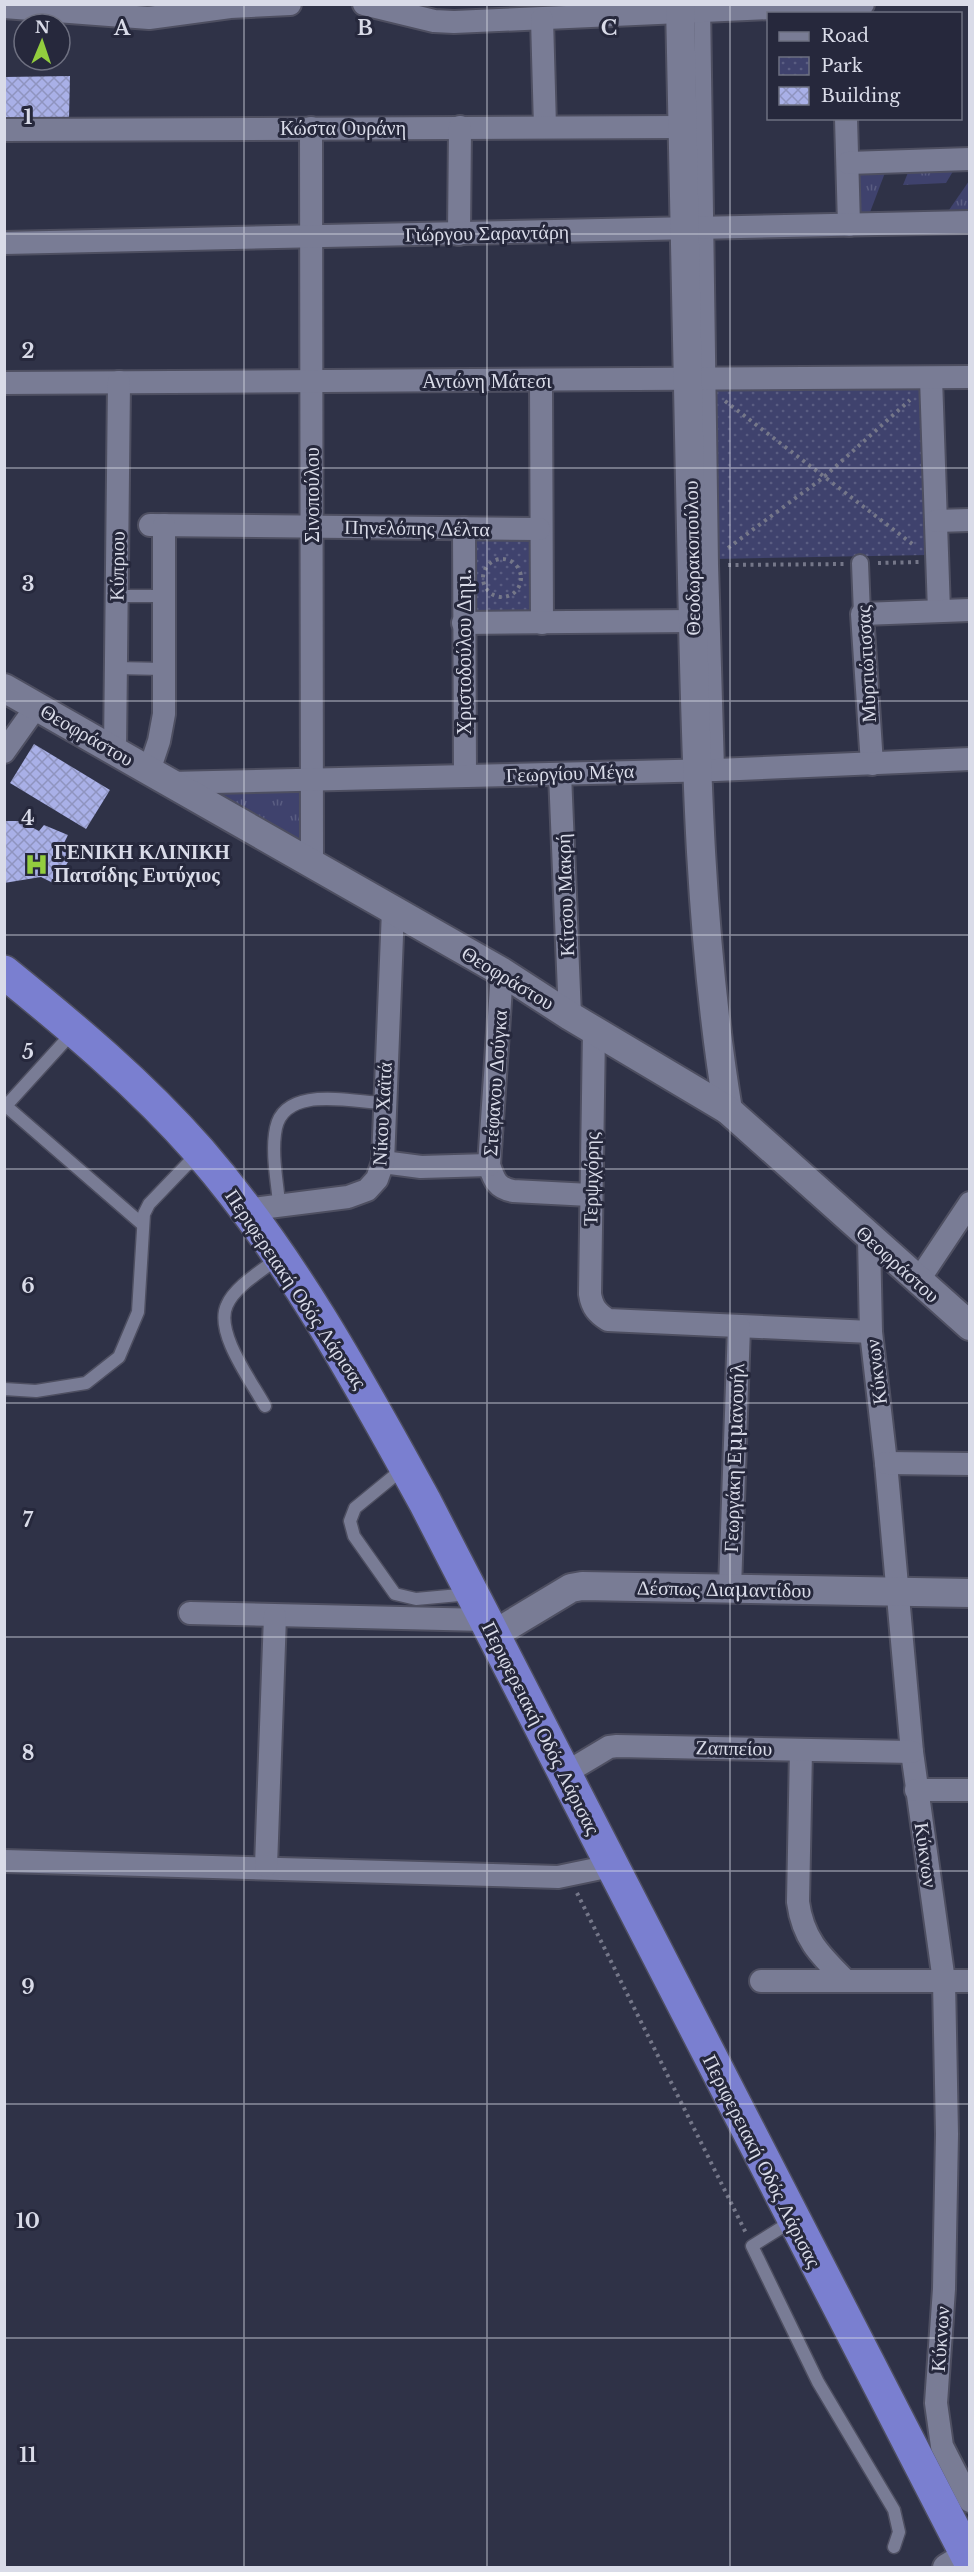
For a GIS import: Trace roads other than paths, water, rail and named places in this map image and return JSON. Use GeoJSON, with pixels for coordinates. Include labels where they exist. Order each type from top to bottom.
{"type":"FeatureCollection","features":[{"type":"Feature","properties":{"kind":"highway","name":"Περιφερειακή Οδός Λάρισας"},"geometry":{"type":"LineString","coordinates":[[4,972],[75,1030],[146,1094],[199,1151],[279,1257],[357,1376],[406,1466],[793,2221],[930,2453],[961,2562]]}},
{"type":"Feature","properties":{"kind":"street"},"geometry":{"type":"LineString","coordinates":[[4,7],[150,11],[290,4]]}},
{"type":"Feature","properties":{"kind":"street"},"geometry":{"type":"LineString","coordinates":[[364,4],[434,21],[466,13],[542,19],[691,9],[850,8]]}},
{"type":"Feature","properties":{"kind":"street"},"geometry":{"type":"LineString","coordinates":[[691,9],[694,228]]}},
{"type":"Feature","properties":{"kind":"street","name":"Θεοδωρακοπούλου"},"geometry":{"type":"LineString","coordinates":[[691,9],[682,126],[694,228],[697,381],[693,621],[706,770],[708,954],[716,1035],[728,1110]]}},
{"type":"Feature","properties":{"kind":"street"},"geometry":{"type":"LineString","coordinates":[[542,19],[545,127]]}},
{"type":"Feature","properties":{"kind":"street"},"geometry":{"type":"LineString","coordinates":[[846,120],[849,225]]}},
{"type":"Feature","properties":{"kind":"street","name":"Κώστα Ουράνη"},"geometry":{"type":"LineString","coordinates":[[4,130],[682,126]]}},
{"type":"Feature","properties":{"kind":"street"},"geometry":{"type":"LineString","coordinates":[[459,234],[460,127]]}},
{"type":"Feature","properties":{"kind":"street","name":"Σινοπούλου"},"geometry":{"type":"LineString","coordinates":[[311,128],[312,863]]}},
{"type":"Feature","properties":{"kind":"street"},"geometry":{"type":"LineString","coordinates":[[848,163],[969,159]]}},
{"type":"Feature","properties":{"kind":"street","name":"Γιώργου Σαραντάρη"},"geometry":{"type":"LineString","coordinates":[[4,243],[969,222]]}},
{"type":"Feature","properties":{"kind":"street","name":"Αντώνη Μάτεσι"},"geometry":{"type":"LineString","coordinates":[[4,383],[541,382],[969,377]]}},
{"type":"Feature","properties":{"kind":"street"},"geometry":{"type":"LineString","coordinates":[[931,378],[939,611]]}},
{"type":"Feature","properties":{"kind":"street","name":"Κύπριου"},"geometry":{"type":"LineString","coordinates":[[115,751],[119,381]]}},
{"type":"Feature","properties":{"kind":"street"},"geometry":{"type":"LineString","coordinates":[[697,381],[710,565],[706,770]]}},
{"type":"Feature","properties":{"kind":"street"},"geometry":{"type":"LineString","coordinates":[[541,382],[539,529],[542,623]]}},
{"type":"Feature","properties":{"kind":"street"},"geometry":{"type":"LineString","coordinates":[[936,521],[969,520]]}},
{"type":"Feature","properties":{"kind":"street","name":"Πηνελόπης Δέλτα"},"geometry":{"type":"LineString","coordinates":[[164,596],[157,525],[539,529]]}},
{"type":"Feature","properties":{"kind":"street","name":"Χριστοδούλου Δημ."},"geometry":{"type":"LineString","coordinates":[[464,528],[465,776]]}},
{"type":"Feature","properties":{"kind":"street","name":"Μυρτιώτισσας"},"geometry":{"type":"LineString","coordinates":[[860,563],[872,764]]}},
{"type":"Feature","properties":{"kind":"street"},"geometry":{"type":"LineString","coordinates":[[159,777],[163,727],[164,596]]}},
{"type":"Feature","properties":{"kind":"street"},"geometry":{"type":"LineString","coordinates":[[862,614],[969,610]]}},
{"type":"Feature","properties":{"kind":"street"},"geometry":{"type":"LineString","coordinates":[[463,623],[693,621]]}},
{"type":"Feature","properties":{"kind":"street","name":"Θεοφράστου"},"geometry":{"type":"LineString","coordinates":[[4,688],[502,972],[582,1024],[728,1110],[868,1238],[969,1326]]}},
{"type":"Feature","properties":{"kind":"street"},"geometry":{"type":"LineString","coordinates":[[4,752],[36,707]]}},
{"type":"Feature","properties":{"kind":"street","name":"Γεωργίου Μέγα"},"geometry":{"type":"LineString","coordinates":[[159,777],[312,779],[560,774],[969,759]]}},
{"type":"Feature","properties":{"kind":"street","name":"Κίτσου Μακρή"},"geometry":{"type":"LineString","coordinates":[[560,774],[582,1024]]}},
{"type":"Feature","properties":{"kind":"street","name":"Νίκου Χαϊτά"},"geometry":{"type":"LineString","coordinates":[[245,1210],[279,1203],[348,1197],[367,1190],[377,1179],[383,1162],[393,910]]}},
{"type":"Feature","properties":{"kind":"street","name":"Στέφανου Δούγκα"},"geometry":{"type":"LineString","coordinates":[[502,972],[489,1165],[494,1180],[502,1189],[590,1195]]}},
{"type":"Feature","properties":{"kind":"street","name":"Τερψιχόρης"},"geometry":{"type":"LineString","coordinates":[[582,1024],[590,1195],[591,1305],[608,1320],[739,1327]]}},
{"type":"Feature","properties":{"kind":"street"},"geometry":{"type":"LineString","coordinates":[[383,1162],[421,1167],[489,1165]]}},
{"type":"Feature","properties":{"kind":"street"},"geometry":{"type":"LineString","coordinates":[[918,1281],[969,1203]]}},
{"type":"Feature","properties":{"kind":"street","name":"Κύκνων"},"geometry":{"type":"LineString","coordinates":[[868,1238],[871,1332],[886,1463],[912,1752],[944,1981],[947,2134],[944,2289],[930,2453],[969,2502]]}},
{"type":"Feature","properties":{"kind":"street"},"geometry":{"type":"LineString","coordinates":[[739,1327],[871,1332]]}},
{"type":"Feature","properties":{"kind":"street","name":"Γεωργάκη Εμμανουήλ"},"geometry":{"type":"LineString","coordinates":[[730,1588],[739,1327]]}},
{"type":"Feature","properties":{"kind":"street"},"geometry":{"type":"LineString","coordinates":[[886,1463],[969,1464]]}},
{"type":"Feature","properties":{"kind":"street","name":"Δέσπως Διαμαντίδου"},"geometry":{"type":"LineString","coordinates":[[483,1616],[582,1586],[969,1593]]}},
{"type":"Feature","properties":{"kind":"street"},"geometry":{"type":"LineString","coordinates":[[190,1613],[275,1616],[483,1616]]}},
{"type":"Feature","properties":{"kind":"street"},"geometry":{"type":"LineString","coordinates":[[266,1866],[275,1616]]}},
{"type":"Feature","properties":{"kind":"street","name":"Ζαππείου"},"geometry":{"type":"LineString","coordinates":[[564,1774],[609,1747],[617,1746],[912,1752]]}},
{"type":"Feature","properties":{"kind":"street"},"geometry":{"type":"LineString","coordinates":[[801,1750],[798,1902],[801,1924],[810,1942],[846,1981]]}},
{"type":"Feature","properties":{"kind":"street"},"geometry":{"type":"LineString","coordinates":[[916,1790],[969,1790]]}},
{"type":"Feature","properties":{"kind":"street"},"geometry":{"type":"LineString","coordinates":[[4,1861],[266,1866],[569,1876],[611,1866]]}},
{"type":"Feature","properties":{"kind":"street"},"geometry":{"type":"LineString","coordinates":[[761,1981],[969,1981]]}},
{"type":"Feature","properties":{"kind":"lane"},"geometry":{"type":"LineString","coordinates":[[117,596],[164,596]]}},
{"type":"Feature","properties":{"kind":"lane"},"geometry":{"type":"LineString","coordinates":[[116,668],[164,669]]}},
{"type":"Feature","properties":{"kind":"lane"},"geometry":{"type":"LineString","coordinates":[[75,1030],[5,1107],[142,1224]]}},
{"type":"Feature","properties":{"kind":"lane"},"geometry":{"type":"LineString","coordinates":[[279,1203],[275,1148],[276,1128],[282,1113],[294,1103],[309,1100],[384,1103]]}},
{"type":"Feature","properties":{"kind":"lane"},"geometry":{"type":"LineString","coordinates":[[4,1389],[36,1391],[86,1383],[119,1357],[138,1312],[143,1260],[142,1224],[149,1204],[199,1151]]}},
{"type":"Feature","properties":{"kind":"lane"},"geometry":{"type":"LineString","coordinates":[[265,1406],[227,1338],[224,1314],[233,1294],[279,1257]]}},
{"type":"Feature","properties":{"kind":"lane"},"geometry":{"type":"LineString","coordinates":[[406,1466],[355,1508],[350,1521],[354,1536],[395,1594],[483,1616]]}},
{"type":"Feature","properties":{"kind":"lane"},"geometry":{"type":"LineString","coordinates":[[793,2221],[752,2246],[818,2382],[894,2510],[899,2532],[894,2547]]}},
{"type":"Feature","properties":{"kind":"place","name":"ΓΕΝΙΚΗ ΚΛΙΝΙΚΗ Πατσίδης Ευτύχιος"},"geometry":{"type":"Point","coordinates":[36,864]}}]}
